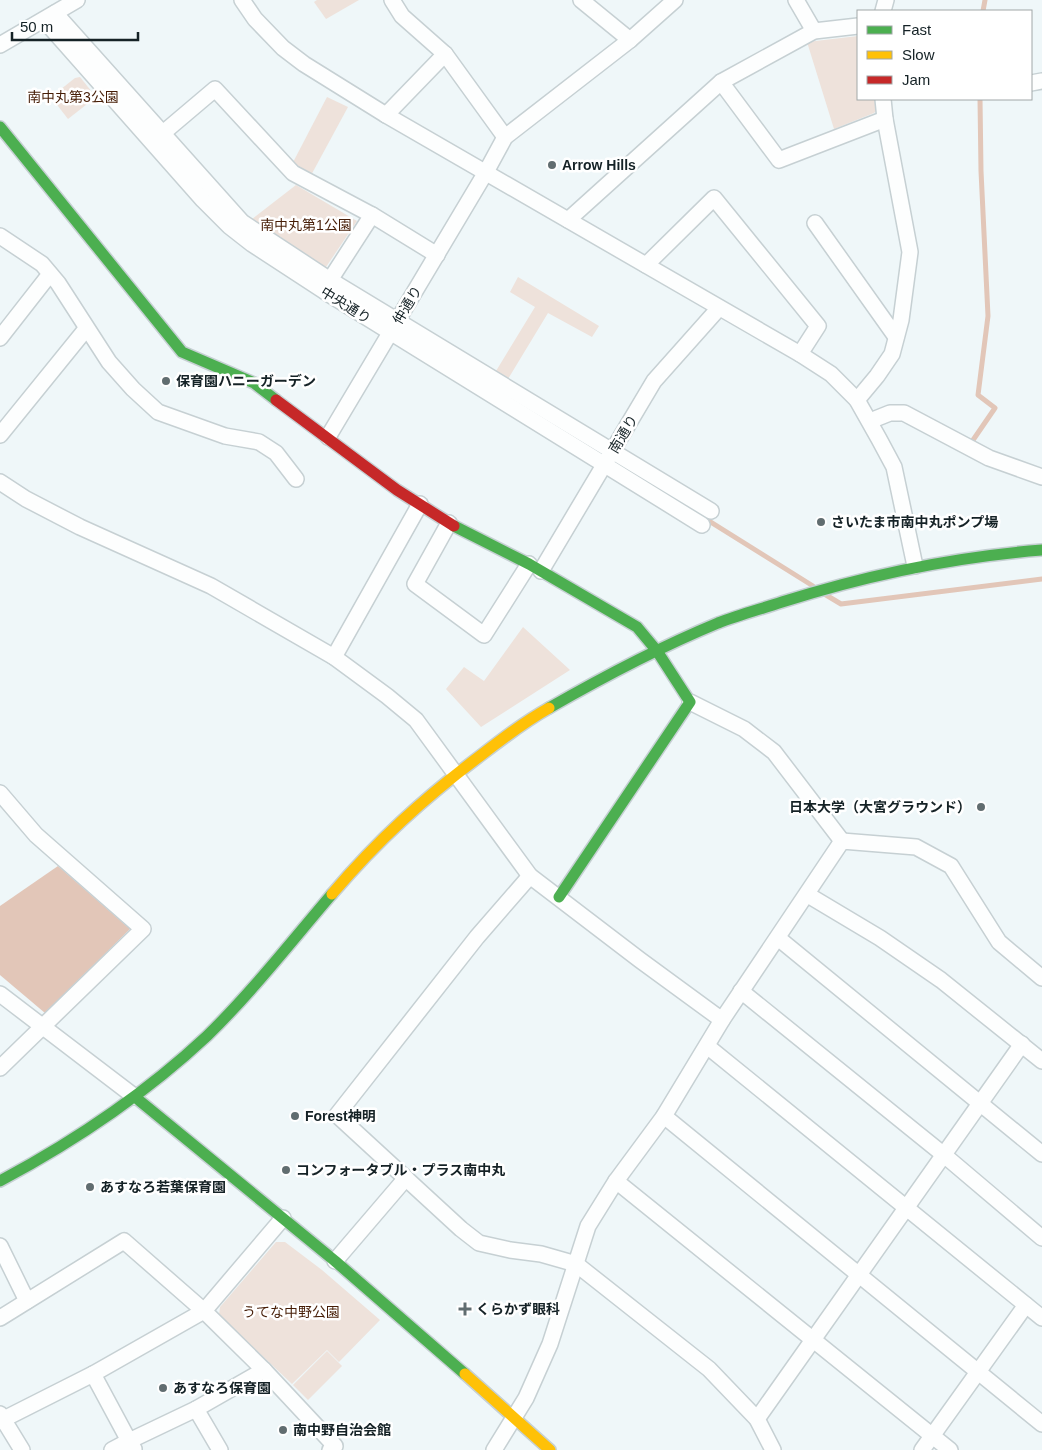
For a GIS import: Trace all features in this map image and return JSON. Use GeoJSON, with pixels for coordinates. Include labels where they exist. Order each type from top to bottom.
{"type":"FeatureCollection","features":[{"type":"Feature","properties":{"kind":"street"},"geometry":{"type":"LineString","coordinates":[[0,45],[78,0]]}},
{"type":"Feature","properties":{"kind":"street"},"geometry":{"type":"LineString","coordinates":[[242,0],[255,19],[283,48],[304,64],[386,115],[800,354],[831,374],[857,400],[894,467],[915,566]]}},
{"type":"Feature","properties":{"kind":"street"},"geometry":{"type":"LineString","coordinates":[[392,0],[402,16],[445,54],[505,137],[630,40],[675,0]]}},
{"type":"Feature","properties":{"kind":"street"},"geometry":{"type":"LineString","coordinates":[[581,0],[630,40]]}},
{"type":"Feature","properties":{"kind":"street"},"geometry":{"type":"LineString","coordinates":[[796,0],[814,32]]}},
{"type":"Feature","properties":{"kind":"street","name":"中央通り"},"geometry":{"type":"LineString","coordinates":[[50,16],[163,133],[242,222],[330,280],[394,327],[604,464],[702,525]]}},
{"type":"Feature","properties":{"kind":"street","name":"中央通り"},"geometry":{"type":"LineString","coordinates":[[50,16],[159,151],[229,226],[252,244],[613,451],[711,511]]}},
{"type":"Feature","properties":{"kind":"street"},"geometry":{"type":"LineString","coordinates":[[568,220],[721,82],[814,32],[857,26]]}},
{"type":"Feature","properties":{"kind":"street"},"geometry":{"type":"LineString","coordinates":[[386,115],[445,54]]}},
{"type":"Feature","properties":{"kind":"street"},"geometry":{"type":"LineString","coordinates":[[721,82],[779,160],[885,119]]}},
{"type":"Feature","properties":{"kind":"street"},"geometry":{"type":"LineString","coordinates":[[163,133],[215,89],[293,173],[372,215],[437,255]]}},
{"type":"Feature","properties":{"kind":"street"},"geometry":{"type":"LineString","coordinates":[[857,400],[892,354],[901,320],[910,252],[883,100]]}},
{"type":"Feature","properties":{"kind":"street"},"geometry":{"type":"LineString","coordinates":[[0,127],[182,352],[254,383],[397,490],[465,533],[639,624],[690,702],[744,730],[774,752],[842,842],[916,847],[951,866],[999,942],[1042,978]]}},
{"type":"Feature","properties":{"kind":"street","name":"仲通り"},"geometry":{"type":"LineString","coordinates":[[328,437],[505,137]]}},
{"type":"Feature","properties":{"kind":"street"},"geometry":{"type":"LineString","coordinates":[[646,265],[714,198],[818,326],[800,354]]}},
{"type":"Feature","properties":{"kind":"street"},"geometry":{"type":"LineString","coordinates":[[330,280],[372,215]]}},
{"type":"Feature","properties":{"kind":"street"},"geometry":{"type":"LineString","coordinates":[[815,223],[896,337]]}},
{"type":"Feature","properties":{"kind":"street"},"geometry":{"type":"LineString","coordinates":[[0,236],[42,264],[58,284],[109,362],[132,389],[158,412],[225,436],[259,442],[276,452],[296,479]]}},
{"type":"Feature","properties":{"kind":"street"},"geometry":{"type":"LineString","coordinates":[[0,338],[50,274]]}},
{"type":"Feature","properties":{"kind":"street","name":"南通り"},"geometry":{"type":"LineString","coordinates":[[449,523],[415,584],[484,635],[535,568],[613,451],[654,382],[719,308]]}},
{"type":"Feature","properties":{"kind":"street"},"geometry":{"type":"LineString","coordinates":[[0,435],[86,329]]}},
{"type":"Feature","properties":{"kind":"street"},"geometry":{"type":"LineString","coordinates":[[870,421],[890,413],[904,413],[989,458],[1042,477]]}},
{"type":"Feature","properties":{"kind":"street"},"geometry":{"type":"LineString","coordinates":[[0,482],[26,499],[80,527],[211,586],[334,657],[416,720],[530,876],[722,1020]]}},
{"type":"Feature","properties":{"kind":"street"},"geometry":{"type":"LineString","coordinates":[[334,657],[420,504]]}},
{"type":"Feature","properties":{"kind":"street"},"geometry":{"type":"LineString","coordinates":[[0,1181],[28,1167],[86,1131],[135,1096],[178,1060],[231,1011],[354,867],[400,820],[456,774],[522,725],[579,692],[657,651],[718,623],[852,581],[915,566],[997,553],[1042,550]]}},
{"type":"Feature","properties":{"kind":"street"},"geometry":{"type":"LineString","coordinates":[[559,897],[690,702]]}},
{"type":"Feature","properties":{"kind":"street"},"geometry":{"type":"LineString","coordinates":[[0,1068],[143,929],[36,836],[1,796]]}},
{"type":"Feature","properties":{"kind":"street"},"geometry":{"type":"LineString","coordinates":[[494,1450],[526,1398],[550,1344],[588,1226],[616,1181],[664,1116],[722,1020],[842,842]]}},
{"type":"Feature","properties":{"kind":"street"},"geometry":{"type":"LineString","coordinates":[[530,876],[477,937],[337,1115],[461,1229],[479,1243],[541,1254],[576,1264],[709,1369],[757,1419],[773,1450]]}},
{"type":"Feature","properties":{"kind":"street"},"geometry":{"type":"LineString","coordinates":[[808,895],[880,938],[941,980],[1042,1061]]}},
{"type":"Feature","properties":{"kind":"street"},"geometry":{"type":"LineString","coordinates":[[778,938],[1042,1154]]}},
{"type":"Feature","properties":{"kind":"street"},"geometry":{"type":"LineString","coordinates":[[741,992],[1042,1238]]}},
{"type":"Feature","properties":{"kind":"street"},"geometry":{"type":"LineString","coordinates":[[0,994],[135,1096],[335,1261],[434,1346],[550,1450]]}},
{"type":"Feature","properties":{"kind":"street"},"geometry":{"type":"LineString","coordinates":[[757,1419],[1022,1044]]}},
{"type":"Feature","properties":{"kind":"street"},"geometry":{"type":"LineString","coordinates":[[707,1046],[1042,1318]]}},
{"type":"Feature","properties":{"kind":"street"},"geometry":{"type":"LineString","coordinates":[[664,1116],[1042,1424]]}},
{"type":"Feature","properties":{"kind":"street"},"geometry":{"type":"LineString","coordinates":[[335,1261],[406,1178]]}},
{"type":"Feature","properties":{"kind":"street"},"geometry":{"type":"LineString","coordinates":[[616,1181],[950,1450]]}},
{"type":"Feature","properties":{"kind":"street"},"geometry":{"type":"LineString","coordinates":[[22,1450],[1,1418],[92,1374],[204,1311],[283,1218]]}},
{"type":"Feature","properties":{"kind":"street"},"geometry":{"type":"LineString","coordinates":[[0,1318],[124,1241],[204,1311],[264,1370],[335,1446],[330,1450]]}},
{"type":"Feature","properties":{"kind":"street"},"geometry":{"type":"LineString","coordinates":[[0,1246],[27,1301]]}},
{"type":"Feature","properties":{"kind":"street"},"geometry":{"type":"LineString","coordinates":[[922,1450],[1026,1305]]}},
{"type":"Feature","properties":{"kind":"street"},"geometry":{"type":"LineString","coordinates":[[112,1450],[132,1446],[264,1370]]}},
{"type":"Feature","properties":{"kind":"street"},"geometry":{"type":"LineString","coordinates":[[92,1374],[132,1446]]}},
{"type":"Feature","properties":{"kind":"street"},"geometry":{"type":"LineString","coordinates":[[196,1409],[220,1450]]}},
{"type":"Feature","properties":{"kind":"green space"},"geometry":{"type":"Polygon","coordinates":[[[317,0],[359,0],[326,19],[314,2],[317,0]]]}},
{"type":"Feature","properties":{"kind":"green space"},"geometry":{"type":"Polygon","coordinates":[[[857,36],[857,100],[877,100],[878,109],[874,113],[834,129],[807,42],[857,36]]]}},
{"type":"Feature","properties":{"kind":"green space","name":"南中丸第3公園"},"geometry":{"type":"Polygon","coordinates":[[[80,77],[96,97],[68,119],[51,97],[75,78],[80,77]]]}},
{"type":"Feature","properties":{"kind":"green space"},"geometry":{"type":"Polygon","coordinates":[[[327,97],[348,107],[309,179],[289,170],[327,97]]]}},
{"type":"Feature","properties":{"kind":"green space","name":"南中丸第1公園"},"geometry":{"type":"Polygon","coordinates":[[[296,185],[357,221],[324,270],[247,223],[296,185]]]}},
{"type":"Feature","properties":{"kind":"green space"},"geometry":{"type":"Polygon","coordinates":[[[518,277],[599,326],[592,337],[548,313],[508,379],[496,371],[535,307],[510,292],[518,277]]]}},
{"type":"Feature","properties":{"kind":"green space"},"geometry":{"type":"Polygon","coordinates":[[[523,627],[570,670],[481,727],[446,689],[464,667],[484,681],[523,627]]]}},
{"type":"Feature","properties":{"kind":"green space","name":"うてな中野公園"},"geometry":{"type":"Polygon","coordinates":[[[276,1242],[285,1242],[322,1270],[380,1320],[339,1362],[327,1350],[292,1384],[219,1315],[220,1307],[276,1242]]]}},
{"type":"Feature","properties":{"kind":"green space"},"geometry":{"type":"Polygon","coordinates":[[[327,1351],[342,1366],[308,1400],[293,1385],[327,1351]]]}},
{"type":"Feature","properties":{"kind":"shaded area"},"geometry":{"type":"Polygon","coordinates":[[[58,866],[130,929],[45,1013],[0,975],[0,906],[58,866]]]}},
{"type":"Feature","properties":{"kind":"waterway"},"geometry":{"type":"LineString","coordinates":[[983,10],[985,0]]}},
{"type":"Feature","properties":{"kind":"waterway"},"geometry":{"type":"LineString","coordinates":[[971,443],[995,408],[978,395],[988,316],[981,171],[980,100]]}},
{"type":"Feature","properties":{"kind":"waterway"},"geometry":{"type":"LineString","coordinates":[[589,446],[813,586]]}},
{"type":"Feature","properties":{"kind":"waterway"},"geometry":{"type":"LineString","coordinates":[[826,595],[841,604],[1042,579]]}},
{"type":"Feature","properties":{"kind":"traffic: fast"},"geometry":{"type":"LineString","coordinates":[[0,127],[182,352],[254,383],[276,400]]}},
{"type":"Feature","properties":{"kind":"traffic: fast"},"geometry":{"type":"LineString","coordinates":[[454,526],[529,564],[637,627],[657,651],[690,702],[559,897]]}},
{"type":"Feature","properties":{"kind":"traffic: fast"},"geometry":{"type":"LineString","coordinates":[[549,708],[653,652],[696,632],[742,615],[846,583],[911,568],[976,557],[1042,550]]}},
{"type":"Feature","properties":{"kind":"traffic: fast"},"geometry":{"type":"LineString","coordinates":[[0,1181],[82,1133],[159,1078],[207,1036],[240,1002],[332,894]]}},
{"type":"Feature","properties":{"kind":"traffic: fast"},"geometry":{"type":"LineString","coordinates":[[135,1097],[335,1261],[465,1374]]}},
{"type":"Feature","properties":{"kind":"traffic: slow"},"geometry":{"type":"LineString","coordinates":[[332,894],[384,838],[420,804],[505,737],[549,708]]}},
{"type":"Feature","properties":{"kind":"traffic: slow"},"geometry":{"type":"LineString","coordinates":[[465,1374],[550,1450]]}},
{"type":"Feature","properties":{"kind":"traffic: jam"},"geometry":{"type":"LineString","coordinates":[[276,400],[397,490],[454,526]]}},
{"type":"Feature","properties":{"kind":"place","name":"Arrow Hills"},"geometry":{"type":"Point","coordinates":[552,165]}},
{"type":"Feature","properties":{"kind":"place","name":"保育園ハニーガーデン"},"geometry":{"type":"Point","coordinates":[166,381]}},
{"type":"Feature","properties":{"kind":"place","name":"さいたま市南中丸ポンプ場"},"geometry":{"type":"Point","coordinates":[821,522]}},
{"type":"Feature","properties":{"kind":"place","name":"日本大学（大宮グラウンド）"},"geometry":{"type":"Point","coordinates":[981,807]}},
{"type":"Feature","properties":{"kind":"place","name":"Forest神明"},"geometry":{"type":"Point","coordinates":[295,1116]}},
{"type":"Feature","properties":{"kind":"place","name":"コンフォータブル・プラス南中丸"},"geometry":{"type":"Point","coordinates":[286,1170]}},
{"type":"Feature","properties":{"kind":"place","name":"あすなろ若葉保育園"},"geometry":{"type":"Point","coordinates":[90,1187]}},
{"type":"Feature","properties":{"kind":"place","name":"くらかず眼科"},"geometry":{"type":"Point","coordinates":[465,1309]}},
{"type":"Feature","properties":{"kind":"place","name":"あすなろ保育園"},"geometry":{"type":"Point","coordinates":[163,1388]}},
{"type":"Feature","properties":{"kind":"place","name":"南中野自治会館"},"geometry":{"type":"Point","coordinates":[283,1430]}}]}
